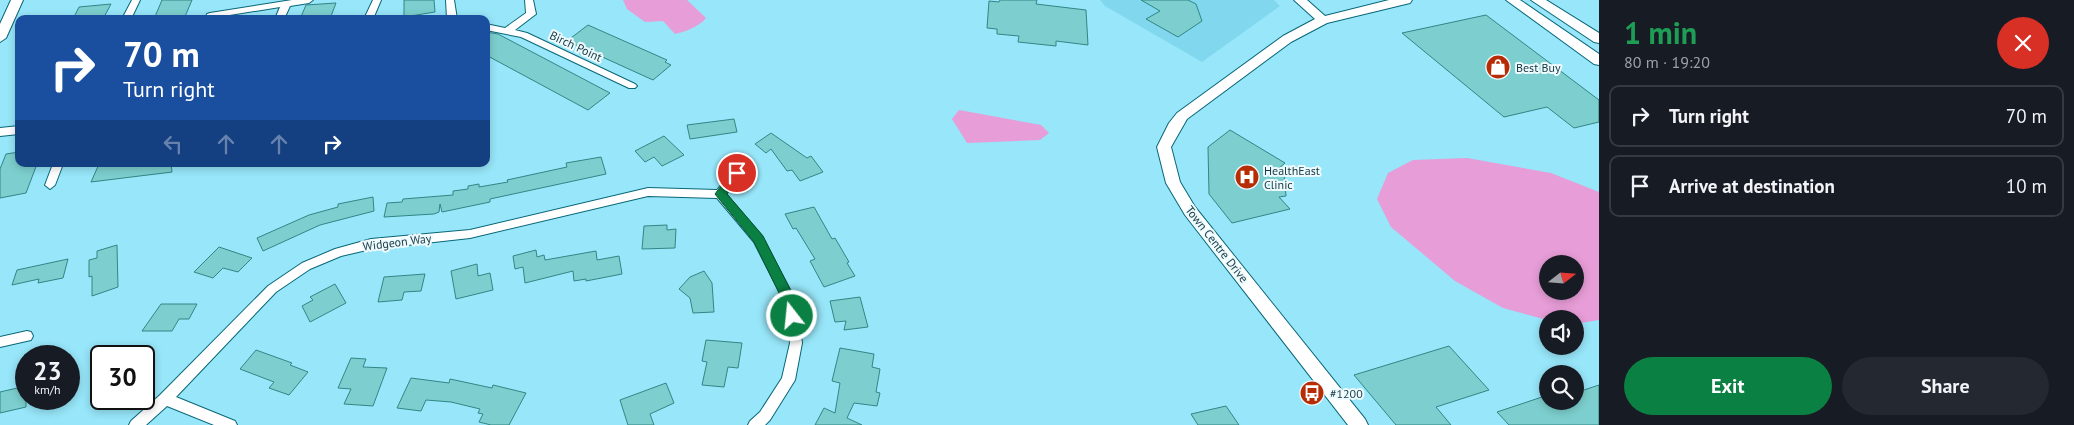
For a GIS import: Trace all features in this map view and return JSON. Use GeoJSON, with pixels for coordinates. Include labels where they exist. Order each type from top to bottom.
{"type":"FeatureCollection","features":[{"type":"Feature","properties":{"kind":"main road"},"geometry":{"type":"LineString","coordinates":[[1512,0],[1599,61]]}},
{"type":"Feature","properties":{"kind":"main road"},"geometry":{"type":"LineString","coordinates":[[1537,0],[1599,37]]}},
{"type":"Feature","properties":{"kind":"main road"},"geometry":{"type":"LineString","coordinates":[[1548,0],[1599,37]]}},
{"type":"Feature","properties":{"kind":"street"},"geometry":{"type":"LineString","coordinates":[[0,38],[18,0]]}},
{"type":"Feature","properties":{"kind":"street"},"geometry":{"type":"LineString","coordinates":[[128,15],[136,0]]}},
{"type":"Feature","properties":{"kind":"street"},"geometry":{"type":"LineString","coordinates":[[216,15],[309,0]]}},
{"type":"Feature","properties":{"kind":"street"},"geometry":{"type":"LineString","coordinates":[[370,15],[377,0]]}},
{"type":"Feature","properties":{"kind":"street"},"geometry":{"type":"LineString","coordinates":[[450,0],[452,15]]}},
{"type":"Feature","properties":{"kind":"street"},"geometry":{"type":"LineString","coordinates":[[507,31],[531,14],[529,0]]}},
{"type":"Feature","properties":{"kind":"street"},"geometry":{"type":"LineString","coordinates":[[1300,0],[1323,20]]}},
{"type":"Feature","properties":{"kind":"street","name":"Town Centre Drive"},"geometry":{"type":"LineString","coordinates":[[1359,425],[1190,211],[1174,183],[1164,147],[1176,123],[1182,116],[1287,39],[1323,20],[1406,0]]}},
{"type":"Feature","properties":{"kind":"street"},"geometry":{"type":"LineString","coordinates":[[281,15],[286,4]]}},
{"type":"Feature","properties":{"kind":"street","name":"Birch Point"},"geometry":{"type":"LineString","coordinates":[[490,27],[524,35],[632,86]]}},
{"type":"Feature","properties":{"kind":"street"},"geometry":{"type":"LineString","coordinates":[[0,132],[15,130]]}},
{"type":"Feature","properties":{"kind":"street"},"geometry":{"type":"LineString","coordinates":[[50,185],[57,167]]}},
{"type":"Feature","properties":{"kind":"street"},"geometry":{"type":"LineString","coordinates":[[737,173],[720,194],[758,239],[791,303],[796,343],[788,380],[765,416],[755,425]]}},
{"type":"Feature","properties":{"kind":"street","name":"Widgeon Way"},"geometry":{"type":"LineString","coordinates":[[136,425],[165,399],[272,289],[306,266],[339,252],[371,244],[470,234],[648,192],[720,194]]}},
{"type":"Feature","properties":{"kind":"street"},"geometry":{"type":"LineString","coordinates":[[0,342],[27,336]]}},
{"type":"Feature","properties":{"kind":"street"},"geometry":{"type":"LineString","coordinates":[[165,399],[230,425]]}},
{"type":"Feature","properties":{"kind":"shaded area"},"geometry":{"type":"Polygon","coordinates":[[[623,0],[687,0],[706,18],[700,24],[675,34],[663,21],[645,22],[627,9],[623,0]]]}},
{"type":"Feature","properties":{"kind":"shaded area"},"geometry":{"type":"Polygon","coordinates":[[[1100,0],[1274,0],[1280,6],[1202,62],[1105,6],[1100,0]]]}},
{"type":"Feature","properties":{"kind":"shaded area"},"geometry":{"type":"Polygon","coordinates":[[[959,110],[1041,125],[1049,133],[1040,140],[967,143],[952,119],[959,110]]]}},
{"type":"Feature","properties":{"kind":"shaded area"},"geometry":{"type":"Polygon","coordinates":[[[1467,158],[1551,173],[1599,192],[1599,320],[1584,322],[1584,310],[1539,310],[1539,318],[1503,308],[1455,281],[1391,227],[1377,199],[1388,173],[1413,160],[1467,158]]]}},
{"type":"Feature","properties":{"kind":"building"},"geometry":{"type":"Polygon","coordinates":[[[162,0],[192,0],[186,15],[156,15],[162,0]]]}},
{"type":"Feature","properties":{"kind":"building"},"geometry":{"type":"Polygon","coordinates":[[[404,0],[434,0],[435,12],[404,15],[404,0]]]}},
{"type":"Feature","properties":{"kind":"building"},"geometry":{"type":"Polygon","coordinates":[[[1000,0],[1037,0],[1036,4],[1086,10],[1088,45],[1056,41],[1056,46],[1018,42],[1019,36],[997,34],[997,29],[987,28],[989,1],[999,2],[1000,0]]]}},
{"type":"Feature","properties":{"kind":"building"},"geometry":{"type":"Polygon","coordinates":[[[1141,0],[1188,0],[1196,4],[1202,21],[1178,37],[1146,19],[1160,11],[1141,0]]]}},
{"type":"Feature","properties":{"kind":"building"},"geometry":{"type":"Polygon","coordinates":[[[336,3],[332,15],[302,15],[306,5],[336,3]]]}},
{"type":"Feature","properties":{"kind":"building"},"geometry":{"type":"Polygon","coordinates":[[[111,4],[105,15],[75,15],[79,7],[111,4]]]}},
{"type":"Feature","properties":{"kind":"building","name":"Best Buy"},"geometry":{"type":"Polygon","coordinates":[[[1486,15],[1599,100],[1599,122],[1574,128],[1547,107],[1504,117],[1402,33],[1486,15]]]}},
{"type":"Feature","properties":{"kind":"building"},"geometry":{"type":"Polygon","coordinates":[[[588,25],[667,60],[665,62],[671,65],[653,80],[567,41],[588,25]]]}},
{"type":"Feature","properties":{"kind":"building"},"geometry":{"type":"Polygon","coordinates":[[[490,33],[498,34],[610,93],[588,110],[490,57],[490,33]]]}},
{"type":"Feature","properties":{"kind":"building"},"geometry":{"type":"Polygon","coordinates":[[[734,119],[737,132],[690,139],[687,125],[734,119]]]}},
{"type":"Feature","properties":{"kind":"building","name":"HealthEast Clinic"},"geometry":{"type":"Polygon","coordinates":[[[1230,130],[1285,163],[1277,170],[1284,174],[1286,196],[1279,197],[1290,209],[1232,223],[1209,194],[1208,147],[1230,130]]]}},
{"type":"Feature","properties":{"kind":"building"},"geometry":{"type":"Polygon","coordinates":[[[771,133],[807,158],[811,156],[823,172],[800,181],[792,170],[787,171],[771,149],[766,153],[755,144],[771,133]]]}},
{"type":"Feature","properties":{"kind":"building"},"geometry":{"type":"Polygon","coordinates":[[[664,136],[684,155],[662,166],[654,157],[645,162],[635,151],[664,136]]]}},
{"type":"Feature","properties":{"kind":"building"},"geometry":{"type":"Polygon","coordinates":[[[15,153],[15,167],[36,167],[26,193],[0,198],[0,169],[6,154],[15,153]]]}},
{"type":"Feature","properties":{"kind":"building"},"geometry":{"type":"Polygon","coordinates":[[[601,157],[606,174],[490,199],[490,202],[442,212],[440,204],[439,212],[434,214],[384,217],[387,203],[402,202],[403,199],[453,195],[453,191],[468,189],[468,186],[479,184],[479,187],[508,182],[507,180],[567,167],[566,163],[601,157]]]}},
{"type":"Feature","properties":{"kind":"building"},"geometry":{"type":"Polygon","coordinates":[[[98,167],[171,167],[172,172],[91,182],[98,167]]]}},
{"type":"Feature","properties":{"kind":"building"},"geometry":{"type":"Polygon","coordinates":[[[373,197],[374,211],[320,225],[263,251],[257,238],[309,215],[338,207],[338,204],[373,197]]]}},
{"type":"Feature","properties":{"kind":"building"},"geometry":{"type":"Polygon","coordinates":[[[814,207],[832,239],[835,238],[855,276],[824,287],[810,261],[815,259],[796,228],[793,229],[785,214],[814,207]]]}},
{"type":"Feature","properties":{"kind":"building"},"geometry":{"type":"Polygon","coordinates":[[[667,225],[667,230],[676,229],[675,248],[642,249],[644,226],[667,225]]]}},
{"type":"Feature","properties":{"kind":"building"},"geometry":{"type":"Polygon","coordinates":[[[117,245],[118,287],[92,296],[92,276],[89,277],[89,260],[97,258],[97,251],[117,245]]]}},
{"type":"Feature","properties":{"kind":"building"},"geometry":{"type":"Polygon","coordinates":[[[219,247],[252,258],[238,272],[223,268],[213,278],[194,272],[219,247]]]}},
{"type":"Feature","properties":{"kind":"building"},"geometry":{"type":"Polygon","coordinates":[[[536,250],[537,257],[544,255],[545,260],[596,251],[597,260],[619,256],[622,274],[586,281],[586,279],[574,281],[573,271],[525,283],[523,267],[515,269],[513,256],[536,250]]]}},
{"type":"Feature","properties":{"kind":"building"},"geometry":{"type":"Polygon","coordinates":[[[68,259],[63,278],[38,283],[39,279],[12,285],[17,270],[68,259]]]}},
{"type":"Feature","properties":{"kind":"building"},"geometry":{"type":"Polygon","coordinates":[[[477,264],[478,276],[490,273],[493,290],[456,299],[451,271],[477,264]]]}},
{"type":"Feature","properties":{"kind":"building"},"geometry":{"type":"Polygon","coordinates":[[[704,271],[712,283],[714,312],[693,313],[690,298],[679,289],[690,277],[704,271]]]}},
{"type":"Feature","properties":{"kind":"building"},"geometry":{"type":"Polygon","coordinates":[[[425,274],[421,291],[404,292],[402,300],[378,302],[384,277],[425,274]]]}},
{"type":"Feature","properties":{"kind":"building"},"geometry":{"type":"Polygon","coordinates":[[[335,284],[346,303],[310,322],[302,306],[313,300],[310,297],[335,284]]]}},
{"type":"Feature","properties":{"kind":"building"},"geometry":{"type":"Polygon","coordinates":[[[860,297],[868,327],[844,330],[846,321],[835,322],[830,301],[860,297]]]}},
{"type":"Feature","properties":{"kind":"building"},"geometry":{"type":"Polygon","coordinates":[[[161,304],[197,304],[189,319],[179,319],[172,331],[142,331],[161,304]]]}},
{"type":"Feature","properties":{"kind":"building"},"geometry":{"type":"Polygon","coordinates":[[[706,340],[742,343],[738,368],[728,367],[724,387],[702,385],[707,362],[702,361],[706,340]]]}},
{"type":"Feature","properties":{"kind":"building"},"geometry":{"type":"Polygon","coordinates":[[[1449,346],[1489,390],[1436,407],[1451,425],[1396,425],[1354,375],[1449,346]]]}},
{"type":"Feature","properties":{"kind":"building"},"geometry":{"type":"Polygon","coordinates":[[[840,348],[874,354],[872,367],[880,369],[876,392],[880,393],[877,406],[854,403],[847,418],[862,425],[815,425],[824,408],[835,413],[840,383],[832,381],[840,348]]]}},
{"type":"Feature","properties":{"kind":"building"},"geometry":{"type":"Polygon","coordinates":[[[256,350],[292,363],[290,365],[308,372],[289,395],[269,388],[274,382],[240,369],[256,350]]]}},
{"type":"Feature","properties":{"kind":"building"},"geometry":{"type":"Polygon","coordinates":[[[351,358],[366,359],[363,367],[387,368],[373,406],[344,404],[351,389],[338,388],[351,358]]]}},
{"type":"Feature","properties":{"kind":"building"},"geometry":{"type":"Polygon","coordinates":[[[411,378],[449,383],[450,379],[492,388],[493,385],[526,393],[509,425],[491,425],[479,422],[483,414],[478,413],[480,409],[451,402],[426,400],[421,411],[397,408],[411,378]]]}},
{"type":"Feature","properties":{"kind":"building"},"geometry":{"type":"Polygon","coordinates":[[[666,383],[674,403],[650,414],[654,425],[628,425],[620,400],[666,383]]]}},
{"type":"Feature","properties":{"kind":"building"},"geometry":{"type":"Polygon","coordinates":[[[1599,385],[1599,425],[1509,425],[1497,412],[1539,398],[1539,410],[1584,410],[1584,390],[1599,385]]]}},
{"type":"Feature","properties":{"kind":"building"},"geometry":{"type":"Polygon","coordinates":[[[15,389],[15,410],[0,413],[0,392],[15,389]]]}},
{"type":"Feature","properties":{"kind":"building"},"geometry":{"type":"Polygon","coordinates":[[[1226,406],[1239,425],[1198,425],[1191,414],[1226,406]]]}},
{"type":"Feature","properties":{"kind":"place","name":"Best Buy"},"geometry":{"type":"Point","coordinates":[1498,67]}},
{"type":"Feature","properties":{"kind":"place","name":"HealthEast Clinic"},"geometry":{"type":"Point","coordinates":[1247,177]}},
{"type":"Feature","properties":{"kind":"place","name":"#1200"},"geometry":{"type":"Point","coordinates":[1312,393]}},
{"type":"Feature","properties":{"kind":"route"},"geometry":{"type":"LineString","coordinates":[[737,173],[720,194],[758,239],[791,303],[792,316]]}}]}
